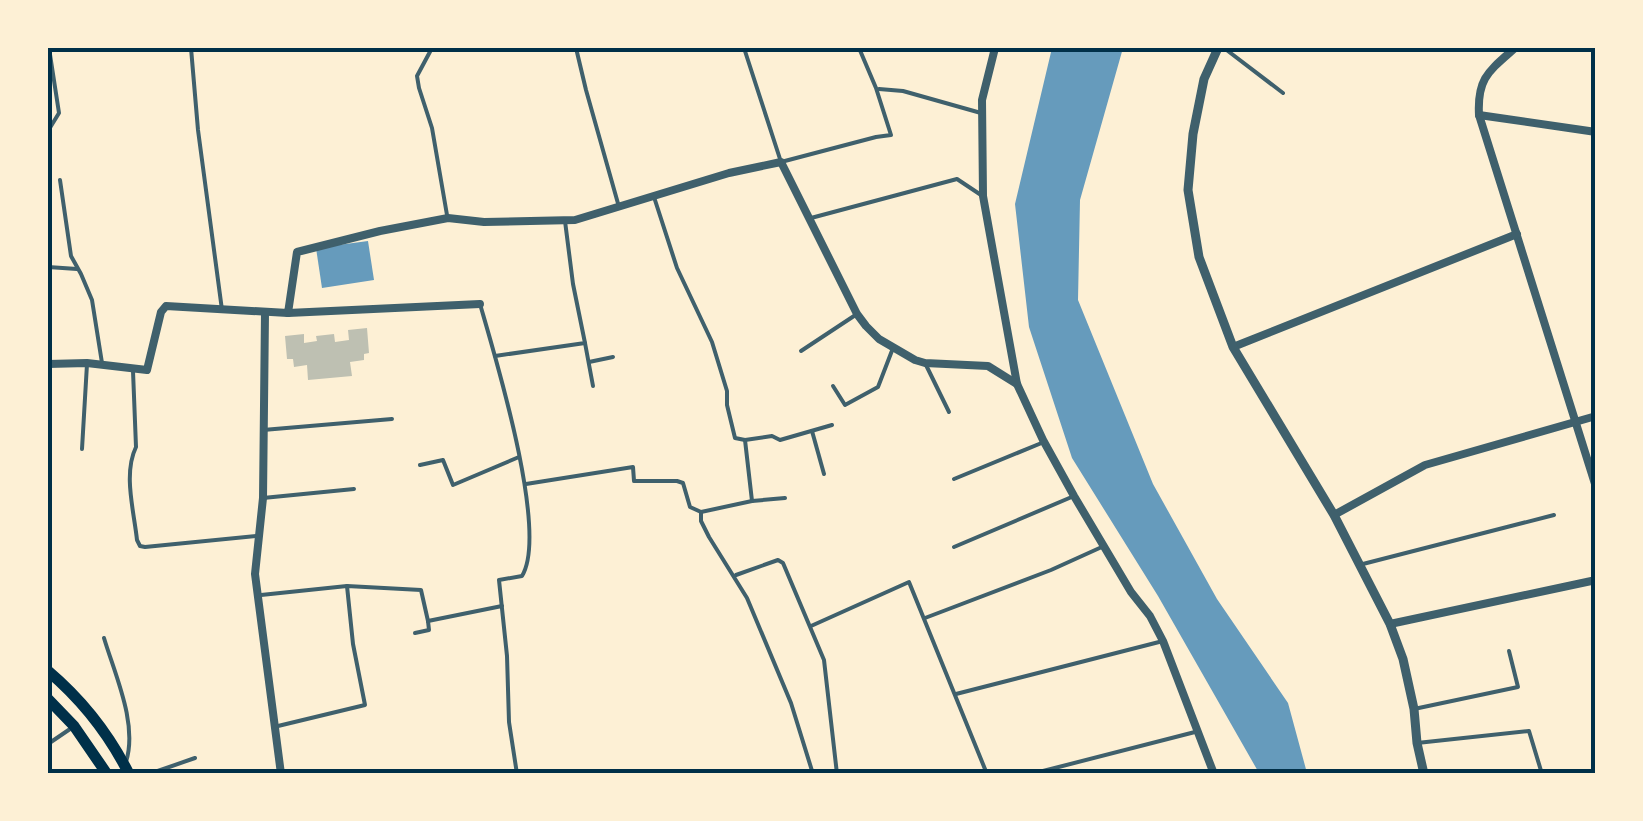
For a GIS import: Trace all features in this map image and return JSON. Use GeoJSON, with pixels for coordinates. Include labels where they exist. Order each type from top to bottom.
{"type":"FeatureCollection","features":[{"type":"Feature","properties":{"kind":"main road"},"geometry":{"type":"LineString","coordinates":[[48,671],[96,720],[127,770]]}},
{"type":"Feature","properties":{"kind":"main road"},"geometry":{"type":"LineString","coordinates":[[48,699],[74,726],[107,774]]}},
{"type":"Feature","properties":{"kind":"street"},"geometry":{"type":"LineString","coordinates":[[995,48],[982,100],[983,196],[1017,384],[1074,496],[1164,641],[1214,774]]}},
{"type":"Feature","properties":{"kind":"street"},"geometry":{"type":"LineString","coordinates":[[1221,48],[1204,79],[1192,134],[1188,190],[1199,258],[1234,346],[1334,516],[1390,624],[1403,659],[1424,774]]}},
{"type":"Feature","properties":{"kind":"street"},"geometry":{"type":"LineString","coordinates":[[1514,48],[1486,74],[1478,92],[1479,115],[1596,487]]}},
{"type":"Feature","properties":{"kind":"street"},"geometry":{"type":"LineString","coordinates":[[1479,115],[1596,132]]}},
{"type":"Feature","properties":{"kind":"street"},"geometry":{"type":"LineString","coordinates":[[288,313],[296,252],[448,218],[484,222],[566,220],[728,173],[782,162],[857,314],[873,333],[925,363],[988,366],[1017,384]]}},
{"type":"Feature","properties":{"kind":"street"},"geometry":{"type":"LineString","coordinates":[[1234,346],[1516,234]]}},
{"type":"Feature","properties":{"kind":"street"},"geometry":{"type":"LineString","coordinates":[[48,364],[147,370],[164,307],[288,313],[480,304]]}},
{"type":"Feature","properties":{"kind":"street"},"geometry":{"type":"LineString","coordinates":[[264,313],[263,498],[255,574],[282,774]]}},
{"type":"Feature","properties":{"kind":"street"},"geometry":{"type":"LineString","coordinates":[[1334,516],[1425,465],[1596,416]]}},
{"type":"Feature","properties":{"kind":"street"},"geometry":{"type":"LineString","coordinates":[[1390,624],[1596,580]]}},
{"type":"Feature","properties":{"kind":"lane"},"geometry":{"type":"LineString","coordinates":[[48,130],[60,114],[50,48]]}},
{"type":"Feature","properties":{"kind":"lane"},"geometry":{"type":"LineString","coordinates":[[192,48],[198,130],[222,310]]}},
{"type":"Feature","properties":{"kind":"lane"},"geometry":{"type":"LineString","coordinates":[[432,48],[417,76],[418,88],[432,128],[448,218]]}},
{"type":"Feature","properties":{"kind":"lane"},"geometry":{"type":"LineString","coordinates":[[576,48],[619,207]]}},
{"type":"Feature","properties":{"kind":"lane"},"geometry":{"type":"LineString","coordinates":[[744,48],[782,162],[890,135],[859,48]]}},
{"type":"Feature","properties":{"kind":"lane"},"geometry":{"type":"LineString","coordinates":[[1221,48],[1283,93]]}},
{"type":"Feature","properties":{"kind":"lane"},"geometry":{"type":"LineString","coordinates":[[876,88],[903,91],[981,113]]}},
{"type":"Feature","properties":{"kind":"lane"},"geometry":{"type":"LineString","coordinates":[[810,218],[957,179],[983,196]]}},
{"type":"Feature","properties":{"kind":"lane"},"geometry":{"type":"LineString","coordinates":[[60,180],[71,256],[92,300],[103,366]]}},
{"type":"Feature","properties":{"kind":"lane"},"geometry":{"type":"LineString","coordinates":[[654,197],[677,268],[712,342],[727,391],[735,438],[772,436],[780,440],[832,425]]}},
{"type":"Feature","properties":{"kind":"lane"},"geometry":{"type":"LineString","coordinates":[[566,220],[573,284],[593,386]]}},
{"type":"Feature","properties":{"kind":"lane"},"geometry":{"type":"LineString","coordinates":[[48,267],[78,269]]}},
{"type":"Feature","properties":{"kind":"lane"},"geometry":{"type":"LineString","coordinates":[[480,304],[528,501],[528,566],[522,576],[498,580],[517,774]]}},
{"type":"Feature","properties":{"kind":"lane"},"geometry":{"type":"LineString","coordinates":[[800,351],[857,314]]}},
{"type":"Feature","properties":{"kind":"lane"},"geometry":{"type":"LineString","coordinates":[[495,356],[585,343]]}},
{"type":"Feature","properties":{"kind":"lane"},"geometry":{"type":"LineString","coordinates":[[833,386],[845,405],[878,387],[893,348]]}},
{"type":"Feature","properties":{"kind":"lane"},"geometry":{"type":"LineString","coordinates":[[589,362],[613,357]]}},
{"type":"Feature","properties":{"kind":"lane"},"geometry":{"type":"LineString","coordinates":[[925,363],[949,412]]}},
{"type":"Feature","properties":{"kind":"lane"},"geometry":{"type":"LineString","coordinates":[[82,449],[87,364]]}},
{"type":"Feature","properties":{"kind":"lane"},"geometry":{"type":"LineString","coordinates":[[133,370],[136,447],[130,471],[140,546],[257,536]]}},
{"type":"Feature","properties":{"kind":"lane"},"geometry":{"type":"LineString","coordinates":[[263,430],[392,419]]}},
{"type":"Feature","properties":{"kind":"lane"},"geometry":{"type":"LineString","coordinates":[[812,430],[824,474]]}},
{"type":"Feature","properties":{"kind":"lane"},"geometry":{"type":"LineString","coordinates":[[745,440],[752,501]]}},
{"type":"Feature","properties":{"kind":"lane"},"geometry":{"type":"LineString","coordinates":[[954,479],[1044,442]]}},
{"type":"Feature","properties":{"kind":"lane"},"geometry":{"type":"LineString","coordinates":[[420,465],[443,460],[453,485],[519,457]]}},
{"type":"Feature","properties":{"kind":"lane"},"geometry":{"type":"LineString","coordinates":[[524,484],[633,467],[634,481],[684,483],[690,507],[700,512],[784,498]]}},
{"type":"Feature","properties":{"kind":"lane"},"geometry":{"type":"LineString","coordinates":[[263,498],[354,489]]}},
{"type":"Feature","properties":{"kind":"lane"},"geometry":{"type":"LineString","coordinates":[[954,547],[1074,496]]}},
{"type":"Feature","properties":{"kind":"lane"},"geometry":{"type":"LineString","coordinates":[[700,512],[708,537],[746,598],[791,704],[813,774]]}},
{"type":"Feature","properties":{"kind":"lane"},"geometry":{"type":"LineString","coordinates":[[1360,564],[1554,515]]}},
{"type":"Feature","properties":{"kind":"lane"},"geometry":{"type":"LineString","coordinates":[[925,618],[1104,546]]}},
{"type":"Feature","properties":{"kind":"lane"},"geometry":{"type":"LineString","coordinates":[[734,576],[781,561],[824,660],[837,774]]}},
{"type":"Feature","properties":{"kind":"lane"},"geometry":{"type":"LineString","coordinates":[[811,626],[909,582],[987,774]]}},
{"type":"Feature","properties":{"kind":"lane"},"geometry":{"type":"LineString","coordinates":[[256,596],[347,586],[422,590],[430,630],[415,633]]}},
{"type":"Feature","properties":{"kind":"lane"},"geometry":{"type":"LineString","coordinates":[[274,727],[365,705],[347,586]]}},
{"type":"Feature","properties":{"kind":"lane"},"geometry":{"type":"LineString","coordinates":[[428,621],[502,606]]}},
{"type":"Feature","properties":{"kind":"lane"},"geometry":{"type":"LineString","coordinates":[[104,638],[130,728],[127,770]]}},
{"type":"Feature","properties":{"kind":"lane"},"geometry":{"type":"LineString","coordinates":[[956,694],[1164,641]]}},
{"type":"Feature","properties":{"kind":"lane"},"geometry":{"type":"LineString","coordinates":[[1414,709],[1518,687],[1509,650]]}},
{"type":"Feature","properties":{"kind":"lane"},"geometry":{"type":"LineString","coordinates":[[48,744],[74,726]]}},
{"type":"Feature","properties":{"kind":"lane"},"geometry":{"type":"LineString","coordinates":[[1044,771],[1200,731]]}},
{"type":"Feature","properties":{"kind":"lane"},"geometry":{"type":"LineString","coordinates":[[1417,743],[1528,731],[1542,774]]}},
{"type":"Feature","properties":{"kind":"lane"},"geometry":{"type":"LineString","coordinates":[[149,774],[195,758]]}},
{"type":"Feature","properties":{"kind":"water"},"geometry":{"type":"Polygon","coordinates":[[[1052,48],[1123,48],[1080,200],[1078,300],[1153,484],[1217,599],[1288,703],[1307,773],[1259,773],[1158,596],[1072,458],[1029,327],[1015,204],[1052,48]]]}},
{"type":"Feature","properties":{"kind":"water"},"geometry":{"type":"Polygon","coordinates":[[[368,241],[374,280],[322,288],[316,248],[368,241]]]}},
{"type":"Feature","properties":{"kind":"building"},"geometry":{"type":"Polygon","coordinates":[[[367,328],[369,353],[364,354],[364,360],[350,362],[352,376],[308,380],[307,365],[294,367],[293,359],[287,359],[285,336],[304,334],[304,343],[317,341],[316,336],[334,334],[335,342],[349,340],[348,330],[367,328]]]}}]}
